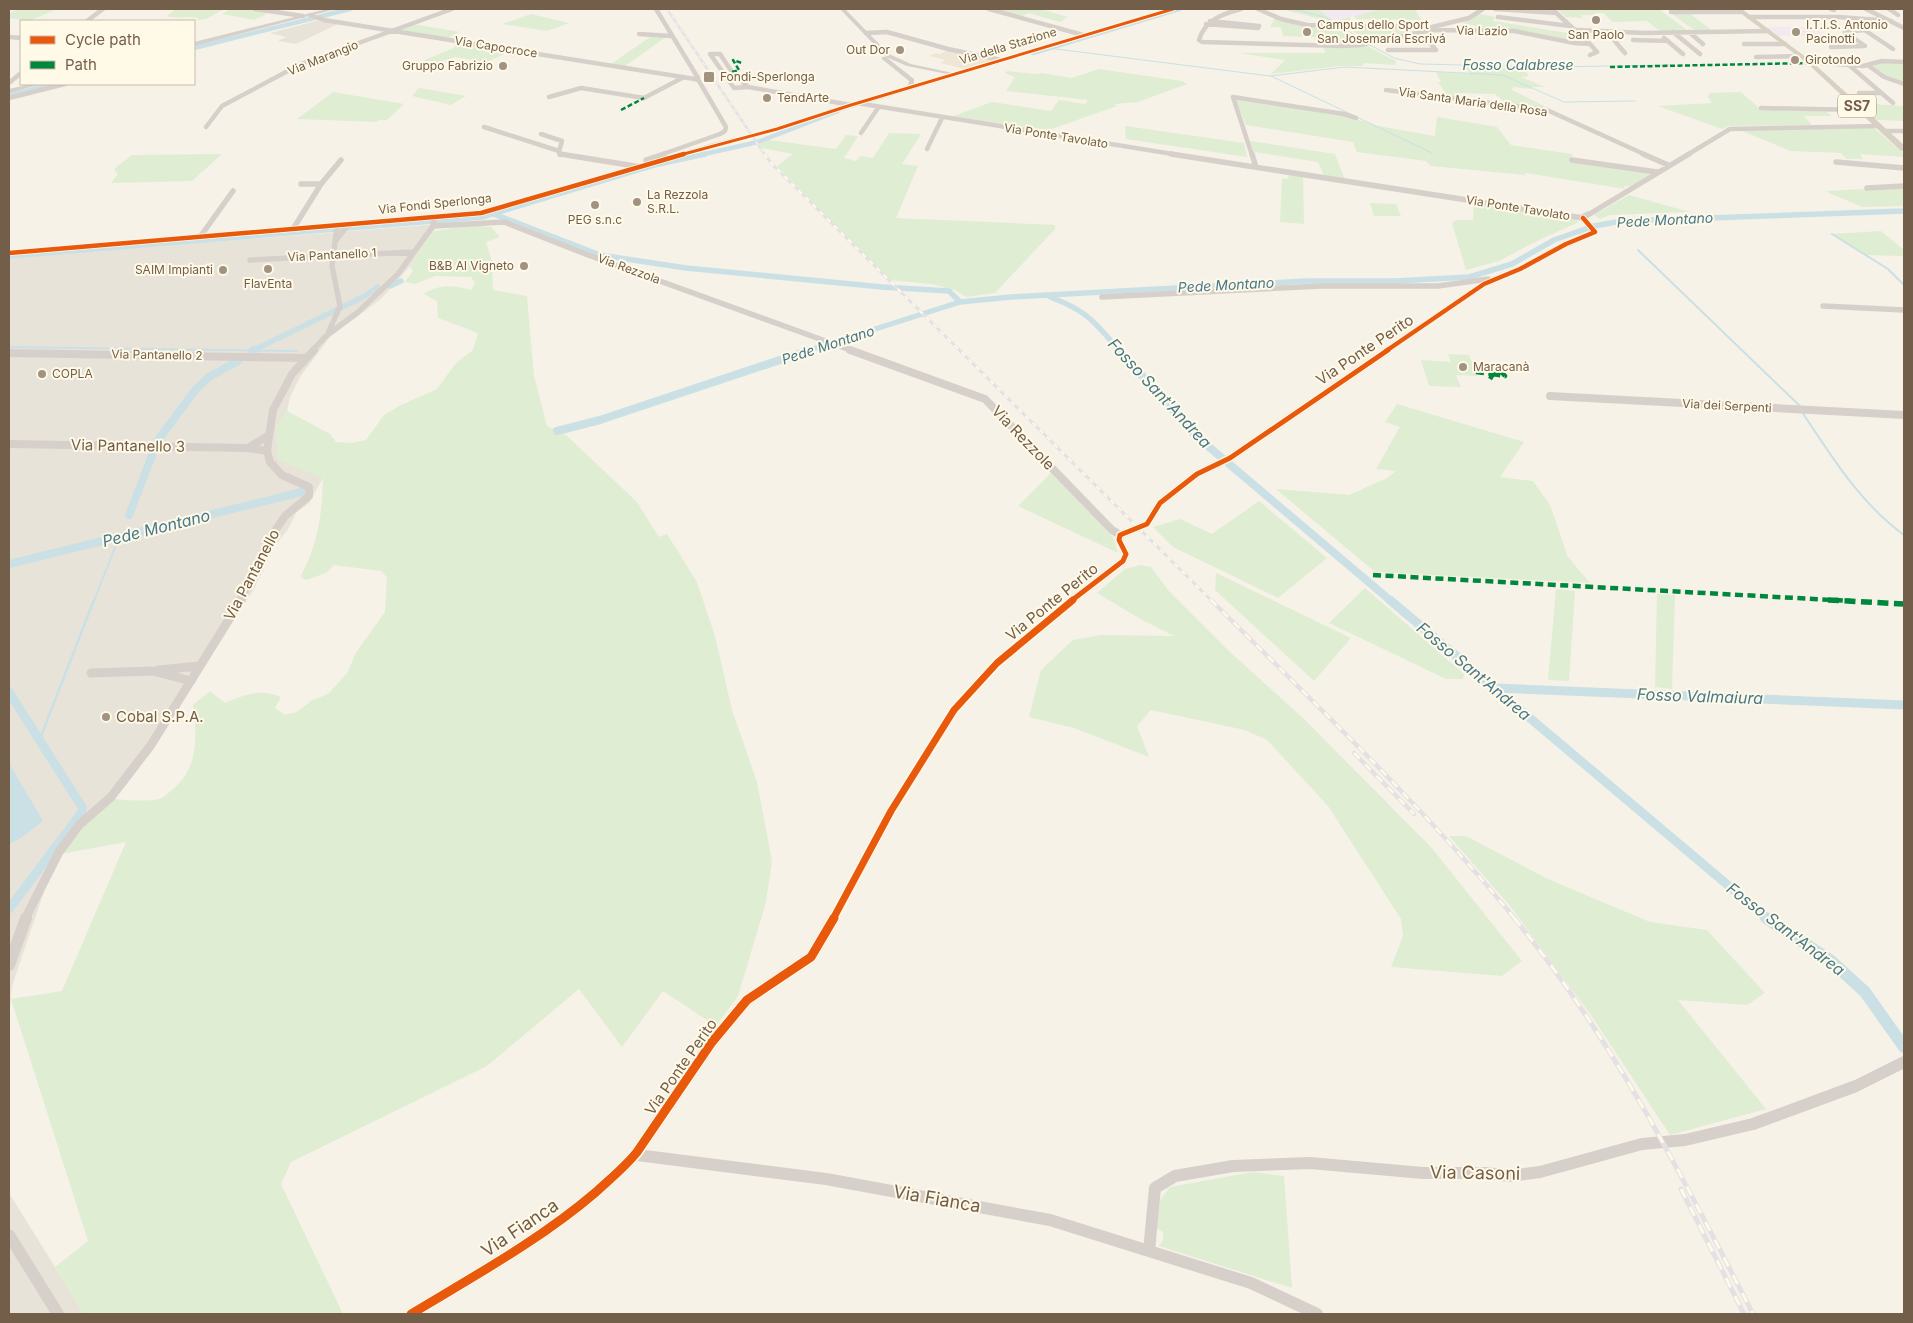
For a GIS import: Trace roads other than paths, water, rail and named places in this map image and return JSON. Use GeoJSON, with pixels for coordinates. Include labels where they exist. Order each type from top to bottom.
{"type":"FeatureCollection","features":[{"type":"Feature","properties":{"kind":"main road"},"geometry":{"type":"LineString","coordinates":[[195,44],[333,9]]}},
{"type":"Feature","properties":{"kind":"main road","name":"SS7"},"geometry":{"type":"LineString","coordinates":[[1740,10],[1809,62],[1904,149]]}},
{"type":"Feature","properties":{"kind":"main road"},"geometry":{"type":"LineString","coordinates":[[9,91],[34,85]]}},
{"type":"Feature","properties":{"kind":"street"},"geometry":{"type":"LineString","coordinates":[[88,20],[103,9]]}},
{"type":"Feature","properties":{"kind":"street","name":"Via Capocroce"},"geometry":{"type":"LineString","coordinates":[[254,9],[308,16],[695,79]]}},
{"type":"Feature","properties":{"kind":"street","name":"Via Marangio"},"geometry":{"type":"LineString","coordinates":[[206,127],[222,106],[296,66],[452,9]]}},
{"type":"Feature","properties":{"kind":"street"},"geometry":{"type":"LineString","coordinates":[[484,127],[559,151],[560,155],[644,166],[646,160],[725,131],[726,127],[699,81],[695,79],[698,78],[656,9]]}},
{"type":"Feature","properties":{"kind":"street"},"geometry":{"type":"LineString","coordinates":[[836,9],[894,68],[909,80],[930,78],[934,73],[930,70]]}},
{"type":"Feature","properties":{"kind":"street"},"geometry":{"type":"LineString","coordinates":[[842,9],[887,55],[895,60],[941,75]]}},
{"type":"Feature","properties":{"kind":"street"},"geometry":{"type":"LineString","coordinates":[[989,9],[1083,36]]}},
{"type":"Feature","properties":{"kind":"street","name":"Via della Stazione"},"geometry":{"type":"LineString","coordinates":[[748,87],[737,78],[720,54],[710,54],[720,69],[724,71],[734,88],[748,87],[858,104],[909,80],[924,83],[941,75],[957,73],[1172,9]]}},
{"type":"Feature","properties":{"kind":"street"},"geometry":{"type":"LineString","coordinates":[[1208,22],[1222,14],[1241,9]]}},
{"type":"Feature","properties":{"kind":"street"},"geometry":{"type":"LineString","coordinates":[[1258,9],[1281,19],[1307,25],[1430,28],[1461,21],[1488,30]]}},
{"type":"Feature","properties":{"kind":"street"},"geometry":{"type":"LineString","coordinates":[[1461,21],[1475,16],[1483,9]]}},
{"type":"Feature","properties":{"kind":"street"},"geometry":{"type":"LineString","coordinates":[[1495,9],[1557,13]]}},
{"type":"Feature","properties":{"kind":"street"},"geometry":{"type":"LineString","coordinates":[[1552,9],[1577,30],[1597,52],[1590,55]]}},
{"type":"Feature","properties":{"kind":"street"},"geometry":{"type":"LineString","coordinates":[[1866,9],[1904,28]]}},
{"type":"Feature","properties":{"kind":"street"},"geometry":{"type":"LineString","coordinates":[[1889,9],[1898,15]]}},
{"type":"Feature","properties":{"kind":"street"},"geometry":{"type":"LineString","coordinates":[[1670,12],[1740,10]]}},
{"type":"Feature","properties":{"kind":"street"},"geometry":{"type":"LineString","coordinates":[[1780,11],[1804,11]]}},
{"type":"Feature","properties":{"kind":"street"},"geometry":{"type":"LineString","coordinates":[[1498,17],[1570,26]]}},
{"type":"Feature","properties":{"kind":"street"},"geometry":{"type":"LineString","coordinates":[[1749,17],[1845,17],[1891,21]]}},
{"type":"Feature","properties":{"kind":"street"},"geometry":{"type":"LineString","coordinates":[[1845,17],[1893,49]]}},
{"type":"Feature","properties":{"kind":"street"},"geometry":{"type":"LineString","coordinates":[[1208,22],[1260,26],[1258,28],[1208,22]]}},
{"type":"Feature","properties":{"kind":"street","name":"Via Lazio"},"geometry":{"type":"LineString","coordinates":[[1208,22],[1199,36],[1199,40],[1202,42],[1360,45],[1430,28],[1514,31],[1574,43],[1590,44]]}},
{"type":"Feature","properties":{"kind":"street"},"geometry":{"type":"LineString","coordinates":[[1626,29],[1639,29],[1644,33]]}},
{"type":"Feature","properties":{"kind":"street"},"geometry":{"type":"LineString","coordinates":[[1577,30],[1644,33],[1770,33]]}},
{"type":"Feature","properties":{"kind":"street"},"geometry":{"type":"LineString","coordinates":[[1831,47],[1865,46],[1845,32],[1864,30]]}},
{"type":"Feature","properties":{"kind":"street"},"geometry":{"type":"LineString","coordinates":[[866,33],[887,32],[948,49],[1001,60]]}},
{"type":"Feature","properties":{"kind":"street"},"geometry":{"type":"LineString","coordinates":[[1607,32],[1625,53]]}},
{"type":"Feature","properties":{"kind":"street"},"geometry":{"type":"LineString","coordinates":[[1673,32],[1700,54]]}},
{"type":"Feature","properties":{"kind":"street"},"geometry":{"type":"LineString","coordinates":[[1689,32],[1703,44]]}},
{"type":"Feature","properties":{"kind":"street"},"geometry":{"type":"LineString","coordinates":[[1658,33],[1683,54]]}},
{"type":"Feature","properties":{"kind":"street"},"geometry":{"type":"LineString","coordinates":[[1733,36],[1770,33]]}},
{"type":"Feature","properties":{"kind":"street"},"geometry":{"type":"LineString","coordinates":[[639,34],[671,36]]}},
{"type":"Feature","properties":{"kind":"street"},"geometry":{"type":"LineString","coordinates":[[1388,50],[1436,50],[1430,43],[1411,42],[1407,34]]}},
{"type":"Feature","properties":{"kind":"street"},"geometry":{"type":"LineString","coordinates":[[1633,40],[1668,41]]}},
{"type":"Feature","properties":{"kind":"street"},"geometry":{"type":"LineString","coordinates":[[1645,40],[1653,48]]}},
{"type":"Feature","properties":{"kind":"street"},"geometry":{"type":"LineString","coordinates":[[1744,44],[1785,44]]}},
{"type":"Feature","properties":{"kind":"street"},"geometry":{"type":"LineString","coordinates":[[1756,57],[1798,54]]}},
{"type":"Feature","properties":{"kind":"street"},"geometry":{"type":"LineString","coordinates":[[1809,62],[1869,66],[1882,61],[1904,62]]}},
{"type":"Feature","properties":{"kind":"street"},"geometry":{"type":"LineString","coordinates":[[906,64],[898,66],[905,72],[909,80]]}},
{"type":"Feature","properties":{"kind":"street"},"geometry":{"type":"LineString","coordinates":[[1849,65],[1893,103]]}},
{"type":"Feature","properties":{"kind":"street"},"geometry":{"type":"LineString","coordinates":[[1869,66],[1884,77],[1904,84]]}},
{"type":"Feature","properties":{"kind":"street"},"geometry":{"type":"LineString","coordinates":[[724,71],[731,70]]}},
{"type":"Feature","properties":{"kind":"street"},"geometry":{"type":"LineString","coordinates":[[9,84],[20,75]]}},
{"type":"Feature","properties":{"kind":"street"},"geometry":{"type":"LineString","coordinates":[[549,96],[581,88],[644,98],[684,77]]}},
{"type":"Feature","properties":{"kind":"street"},"geometry":{"type":"LineString","coordinates":[[729,79],[737,78]]}},
{"type":"Feature","properties":{"kind":"street"},"geometry":{"type":"LineString","coordinates":[[9,98],[61,85]]}},
{"type":"Feature","properties":{"kind":"street","name":"Via Santa Maria della Rosa"},"geometry":{"type":"LineString","coordinates":[[1386,90],[1547,110],[1668,166]]}},
{"type":"Feature","properties":{"kind":"street"},"geometry":{"type":"LineString","coordinates":[[1860,92],[1880,93]]}},
{"type":"Feature","properties":{"kind":"street"},"geometry":{"type":"LineString","coordinates":[[1256,167],[1233,97],[1344,114],[1356,118]]}},
{"type":"Feature","properties":{"kind":"street","name":"Via Fondi Sperlonga"},"geometry":{"type":"LineString","coordinates":[[9,253],[293,229],[336,229],[433,222],[504,208],[858,104]]}},
{"type":"Feature","properties":{"kind":"street","name":"Via Ponte Tavolato"},"geometry":{"type":"LineString","coordinates":[[858,104],[1583,218],[1730,129],[1881,129],[1904,132]]}},
{"type":"Feature","properties":{"kind":"street"},"geometry":{"type":"LineString","coordinates":[[861,133],[878,108]]}},
{"type":"Feature","properties":{"kind":"street"},"geometry":{"type":"LineString","coordinates":[[1761,108],[1860,110]]}},
{"type":"Feature","properties":{"kind":"street"},"geometry":{"type":"LineString","coordinates":[[927,149],[942,118]]}},
{"type":"Feature","properties":{"kind":"street"},"geometry":{"type":"LineString","coordinates":[[541,134],[562,141],[559,151]]}},
{"type":"Feature","properties":{"kind":"street"},"geometry":{"type":"LineString","coordinates":[[293,229],[320,184],[342,160]]}},
{"type":"Feature","properties":{"kind":"street"},"geometry":{"type":"LineString","coordinates":[[1572,160],[1657,172]]}},
{"type":"Feature","properties":{"kind":"street"},"geometry":{"type":"LineString","coordinates":[[1836,162],[1904,168]]}},
{"type":"Feature","properties":{"kind":"street"},"geometry":{"type":"LineString","coordinates":[[301,184],[320,184]]}},
{"type":"Feature","properties":{"kind":"street"},"geometry":{"type":"LineString","coordinates":[[1867,188],[1904,186]]}},
{"type":"Feature","properties":{"kind":"street"},"geometry":{"type":"LineString","coordinates":[[200,237],[233,191]]}},
{"type":"Feature","properties":{"kind":"street","name":"Via Ponte Perito"},"geometry":{"type":"LineString","coordinates":[[637,1155],[645,1140],[712,1042],[747,1000],[811,956],[823,939],[891,809],[960,702],[989,670],[1123,561],[1126,554],[1119,540],[1120,535],[1147,524],[1160,503],[1197,474],[1230,458],[1493,279],[1518,270],[1580,237],[1595,232],[1583,218]]}},
{"type":"Feature","properties":{"kind":"street"},"geometry":{"type":"LineString","coordinates":[[267,451],[273,410],[282,391],[306,358],[327,335],[358,313],[380,294],[398,274],[433,222]]}},
{"type":"Feature","properties":{"kind":"street","name":"Via Rezzola"},"geometry":{"type":"LineString","coordinates":[[433,222],[504,222],[588,255],[822,339]]}},
{"type":"Feature","properties":{"kind":"street"},"geometry":{"type":"LineString","coordinates":[[336,240],[346,228]]}},
{"type":"Feature","properties":{"kind":"street"},"geometry":{"type":"LineString","coordinates":[[327,335],[339,308],[332,266],[336,229]]}},
{"type":"Feature","properties":{"kind":"street","name":"Via Pantanello 1"},"geometry":{"type":"LineString","coordinates":[[250,260],[414,252]]}},
{"type":"Feature","properties":{"kind":"street"},"geometry":{"type":"LineString","coordinates":[[1102,297],[1321,286],[1438,286],[1493,279]]}},
{"type":"Feature","properties":{"kind":"street"},"geometry":{"type":"LineString","coordinates":[[1823,306],[1904,310]]}},
{"type":"Feature","properties":{"kind":"street","name":"Via Rezzole"},"geometry":{"type":"LineString","coordinates":[[822,339],[985,399],[1112,530],[1120,535]]}},
{"type":"Feature","properties":{"kind":"street","name":"Via Pantanello 2"},"geometry":{"type":"LineString","coordinates":[[9,353],[306,358]]}},
{"type":"Feature","properties":{"kind":"street","name":"Via dei Serpenti"},"geometry":{"type":"LineString","coordinates":[[1550,396],[1904,415]]}},
{"type":"Feature","properties":{"kind":"street"},"geometry":{"type":"LineString","coordinates":[[248,448],[269,435]]}},
{"type":"Feature","properties":{"kind":"street","name":"Via Pantanello 3"},"geometry":{"type":"LineString","coordinates":[[9,444],[248,448],[267,451]]}},
{"type":"Feature","properties":{"kind":"street","name":"Via Pantanello"},"geometry":{"type":"LineString","coordinates":[[9,965],[20,931],[40,887],[59,852],[79,825],[111,797],[151,745],[247,590],[271,537],[285,516],[309,496],[309,487],[282,475],[270,462],[267,451]]}},
{"type":"Feature","properties":{"kind":"street"},"geometry":{"type":"LineString","coordinates":[[91,673],[153,671],[200,666]]}},
{"type":"Feature","properties":{"kind":"street"},"geometry":{"type":"LineString","coordinates":[[153,671],[191,681]]}},
{"type":"Feature","properties":{"kind":"street","name":"Via Casoni"},"geometry":{"type":"LineString","coordinates":[[1149,1251],[1155,1188],[1175,1176],[1233,1166],[1310,1163],[1423,1173],[1487,1173],[1510,1176],[1540,1172],[1642,1144],[1685,1140],[1753,1124],[1856,1086],[1904,1062]]}},
{"type":"Feature","properties":{"kind":"street","name":"Via Fianca"},"geometry":{"type":"LineString","coordinates":[[411,1314],[532,1241],[592,1196],[637,1155],[826,1179],[1050,1220],[1251,1283],[1318,1314]]}},
{"type":"Feature","properties":{"kind":"street"},"geometry":{"type":"LineString","coordinates":[[9,1235],[58,1314]]}},
{"type":"Feature","properties":{"kind":"waterway"},"geometry":{"type":"LineString","coordinates":[[195,48],[350,9]]}},
{"type":"Feature","properties":{"kind":"waterway"},"geometry":{"type":"LineString","coordinates":[[1033,53],[1179,9]]}},
{"type":"Feature","properties":{"kind":"waterway","name":"Fosso Calabrese"},"geometry":{"type":"LineString","coordinates":[[1293,9],[1324,17],[1339,25]]}},
{"type":"Feature","properties":{"kind":"waterway","name":"Fosso Calabrese"},"geometry":{"type":"LineString","coordinates":[[1345,29],[1366,42]]}},
{"type":"Feature","properties":{"kind":"waterway","name":"Fosso Calabrese"},"geometry":{"type":"LineString","coordinates":[[1370,45],[1394,58],[1420,64],[1550,67],[1670,65]]}},
{"type":"Feature","properties":{"kind":"waterway"},"geometry":{"type":"LineString","coordinates":[[1048,48],[1270,76],[1345,67],[1502,75],[1564,102],[1635,101]]}},
{"type":"Feature","properties":{"kind":"waterway"},"geometry":{"type":"LineString","coordinates":[[1271,76],[1432,153]]}},
{"type":"Feature","properties":{"kind":"waterway"},"geometry":{"type":"LineString","coordinates":[[9,95],[50,85]]}},
{"type":"Feature","properties":{"kind":"waterway"},"geometry":{"type":"LineString","coordinates":[[700,155],[758,142],[838,111]]}},
{"type":"Feature","properties":{"kind":"waterway"},"geometry":{"type":"LineString","coordinates":[[493,214],[654,165],[705,154]]}},
{"type":"Feature","properties":{"kind":"waterway","name":"Pede Montano"},"geometry":{"type":"LineString","coordinates":[[960,302],[1011,297],[1306,281],[1396,281],[1469,277],[1512,264],[1554,240],[1594,226],[1622,221],[1904,211]]}},
{"type":"Feature","properties":{"kind":"waterway"},"geometry":{"type":"LineString","coordinates":[[1580,216],[1588,212]]}},
{"type":"Feature","properties":{"kind":"waterway"},"geometry":{"type":"LineString","coordinates":[[9,256],[482,217],[493,214]]}},
{"type":"Feature","properties":{"kind":"waterway"},"geometry":{"type":"LineString","coordinates":[[493,214],[600,255],[686,268],[882,287],[949,291],[960,302]]}},
{"type":"Feature","properties":{"kind":"waterway"},"geometry":{"type":"LineString","coordinates":[[1832,234],[1888,269],[1904,285]]}},
{"type":"Feature","properties":{"kind":"waterway"},"geometry":{"type":"LineString","coordinates":[[1638,250],[1801,407]]}},
{"type":"Feature","properties":{"kind":"waterway"},"geometry":{"type":"LineString","coordinates":[[390,286],[401,281]]}},
{"type":"Feature","properties":{"kind":"waterway"},"geometry":{"type":"LineString","coordinates":[[254,350],[252,351],[363,297],[378,287]]}},
{"type":"Feature","properties":{"kind":"waterway","name":"Fosso Sant'Andrea"},"geometry":{"type":"LineString","coordinates":[[1050,297],[1073,307],[1090,318],[1120,351]]}},
{"type":"Feature","properties":{"kind":"waterway","name":"Pede Montano"},"geometry":{"type":"LineString","coordinates":[[806,351],[960,302]]}},
{"type":"Feature","properties":{"kind":"waterway"},"geometry":{"type":"LineString","coordinates":[[9,347],[297,351]]}},
{"type":"Feature","properties":{"kind":"waterway","name":"Pede Montano"},"geometry":{"type":"LineString","coordinates":[[557,431],[600,420],[810,350]]}},
{"type":"Feature","properties":{"kind":"waterway","name":"Fosso Sant'Andrea"},"geometry":{"type":"LineString","coordinates":[[1119,350],[1196,436],[1391,601]]}},
{"type":"Feature","properties":{"kind":"waterway"},"geometry":{"type":"LineString","coordinates":[[129,515],[158,440],[196,389],[209,377],[238,361]]}},
{"type":"Feature","properties":{"kind":"waterway"},"geometry":{"type":"LineString","coordinates":[[1802,412],[1860,494],[1904,535]]}},
{"type":"Feature","properties":{"kind":"waterway","name":"Pede Montano"},"geometry":{"type":"LineString","coordinates":[[9,564],[302,492]]}},
{"type":"Feature","properties":{"kind":"waterway"},"geometry":{"type":"LineString","coordinates":[[94,601],[119,537]]}},
{"type":"Feature","properties":{"kind":"waterway"},"geometry":{"type":"LineString","coordinates":[[39,741],[94,600]]}},
{"type":"Feature","properties":{"kind":"waterway","name":"Fosso Sant'Andrea"},"geometry":{"type":"LineString","coordinates":[[1390,600],[1768,919]]}},
{"type":"Feature","properties":{"kind":"waterway","name":"Fosso Valmaiura"},"geometry":{"type":"LineString","coordinates":[[1496,688],[1904,705]]}},
{"type":"Feature","properties":{"kind":"waterway"},"geometry":{"type":"LineString","coordinates":[[9,692],[82,807],[82,812],[9,909]]}},
{"type":"Feature","properties":{"kind":"waterway","name":"Fosso Sant'Andrea"},"geometry":{"type":"LineString","coordinates":[[1766,918],[1830,960],[1865,992],[1904,1047]]}},
{"type":"Feature","properties":{"kind":"railway"},"geometry":{"type":"LineString","coordinates":[[667,9],[765,155]]}},
{"type":"Feature","properties":{"kind":"railway"},"geometry":{"type":"LineString","coordinates":[[764,154],[1212,601]]}},
{"type":"Feature","properties":{"kind":"railway"},"geometry":{"type":"LineString","coordinates":[[1212,601],[1405,795],[1480,877],[1515,919]]}},
{"type":"Feature","properties":{"kind":"railway"},"geometry":{"type":"LineString","coordinates":[[1354,753],[1414,814]]}},
{"type":"Feature","properties":{"kind":"railway"},"geometry":{"type":"LineString","coordinates":[[1514,918],[1550,964],[1583,1011],[1644,1109],[1700,1211],[1753,1314]]}},
{"type":"Feature","properties":{"kind":"railway"},"geometry":{"type":"LineString","coordinates":[[1681,1189],[1744,1314]]}},
{"type":"Feature","properties":{"kind":"place","name":"San Paolo"},"geometry":{"type":"Point","coordinates":[1596,20]}},
{"type":"Feature","properties":{"kind":"place","name":"Campus dello Sport San Josemaría Escrivá"},"geometry":{"type":"Point","coordinates":[1307,32]}},
{"type":"Feature","properties":{"kind":"place","name":"I.T.I.S. Antonio Pacinotti"},"geometry":{"type":"Point","coordinates":[1796,32]}},
{"type":"Feature","properties":{"kind":"place","name":"Out Dor"},"geometry":{"type":"Point","coordinates":[900,50]}},
{"type":"Feature","properties":{"kind":"place","name":"Girotondo"},"geometry":{"type":"Point","coordinates":[1795,60]}},
{"type":"Feature","properties":{"kind":"place","name":"Gruppo Fabrizio"},"geometry":{"type":"Point","coordinates":[503,66]}},
{"type":"Feature","properties":{"kind":"place","name":"Fondi-Sperlonga"},"geometry":{"type":"Point","coordinates":[709,77]}},
{"type":"Feature","properties":{"kind":"place","name":"TendArte"},"geometry":{"type":"Point","coordinates":[767,98]}},
{"type":"Feature","properties":{"kind":"place","name":"La Rezzola S.R.L."},"geometry":{"type":"Point","coordinates":[637,202]}},
{"type":"Feature","properties":{"kind":"place","name":"PEG s.n.c"},"geometry":{"type":"Point","coordinates":[595,205]}},
{"type":"Feature","properties":{"kind":"place","name":"B&B Al Vigneto"},"geometry":{"type":"Point","coordinates":[524,266]}},
{"type":"Feature","properties":{"kind":"place","name":"FlavEnta"},"geometry":{"type":"Point","coordinates":[268,269]}},
{"type":"Feature","properties":{"kind":"place","name":"SAIM Impianti"},"geometry":{"type":"Point","coordinates":[223,270]}},
{"type":"Feature","properties":{"kind":"place","name":"Maracanà"},"geometry":{"type":"Point","coordinates":[1463,367]}},
{"type":"Feature","properties":{"kind":"place","name":"COPLA"},"geometry":{"type":"Point","coordinates":[42,374]}},
{"type":"Feature","properties":{"kind":"place","name":"Cobal S.P.A."},"geometry":{"type":"Point","coordinates":[106,717]}}]}
